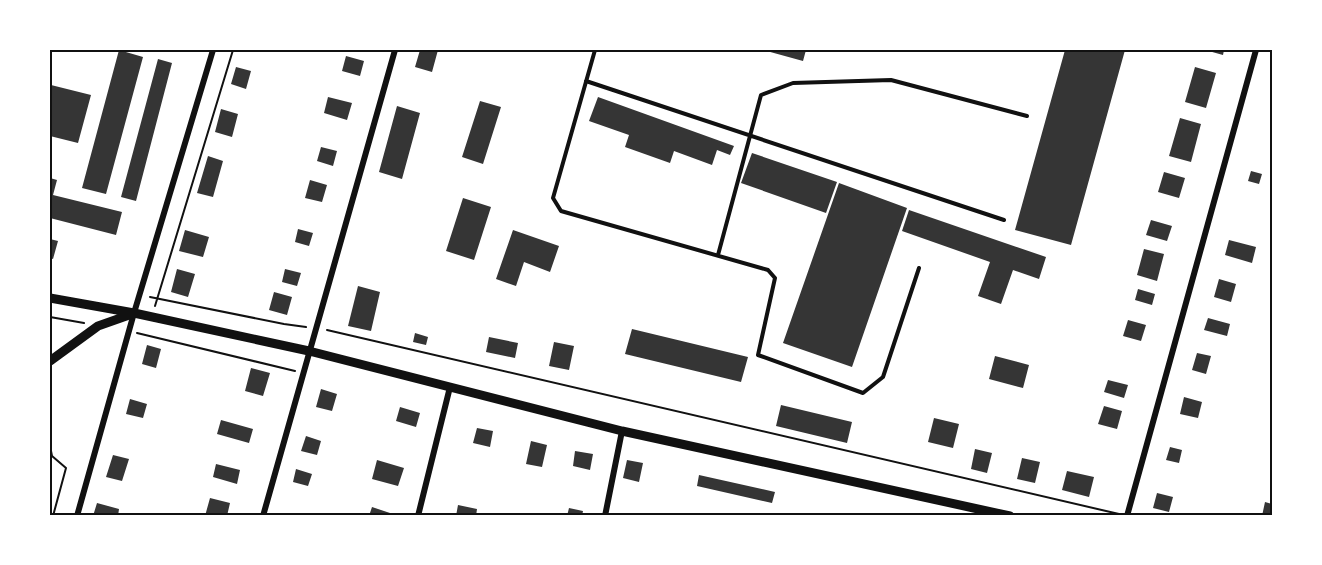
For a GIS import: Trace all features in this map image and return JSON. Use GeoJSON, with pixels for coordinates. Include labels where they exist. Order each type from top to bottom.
{"type":"FeatureCollection","features":[{"type":"Feature","properties":{"kind":"street"},"geometry":{"type":"LineString","coordinates":[[77,516],[129,331],[213,50]]}},
{"type":"Feature","properties":{"kind":"street"},"geometry":{"type":"LineString","coordinates":[[263,516],[395,50]]}},
{"type":"Feature","properties":{"kind":"street"},"geometry":{"type":"LineString","coordinates":[[1127,515],[1256,50]]}},
{"type":"Feature","properties":{"kind":"street"},"geometry":{"type":"LineString","coordinates":[[50,298],[135,313],[309,351],[622,431],[1010,516]]}},
{"type":"Feature","properties":{"kind":"street"},"geometry":{"type":"LineString","coordinates":[[50,361],[98,326],[135,313]]}},
{"type":"Feature","properties":{"kind":"street"},"geometry":{"type":"LineString","coordinates":[[418,516],[450,387]]}},
{"type":"Feature","properties":{"kind":"street"},"geometry":{"type":"LineString","coordinates":[[605,516],[622,431]]}},
{"type":"Feature","properties":{"kind":"lane"},"geometry":{"type":"LineString","coordinates":[[595,50],[553,198],[561,211],[768,270],[775,278],[758,355],[864,393],[883,378],[919,268]]}},
{"type":"Feature","properties":{"kind":"lane"},"geometry":{"type":"LineString","coordinates":[[718,255],[761,95],[793,83],[891,80],[1027,116]]}},
{"type":"Feature","properties":{"kind":"lane"},"geometry":{"type":"LineString","coordinates":[[586,81],[1004,220]]}},
{"type":"Feature","properties":{"kind":"path"},"geometry":{"type":"LineString","coordinates":[[152,317],[233,50]]}},
{"type":"Feature","properties":{"kind":"path"},"geometry":{"type":"LineString","coordinates":[[140,295],[284,324],[316,328],[1127,515]]}},
{"type":"Feature","properties":{"kind":"path"},"geometry":{"type":"LineString","coordinates":[[50,317],[98,326]]}},
{"type":"Feature","properties":{"kind":"path"},"geometry":{"type":"LineString","coordinates":[[129,331],[303,373]]}},
{"type":"Feature","properties":{"kind":"path"},"geometry":{"type":"LineString","coordinates":[[50,446],[52,456],[66,468],[53,516]]}},
{"type":"Feature","properties":{"kind":"building"},"geometry":{"type":"Polygon","coordinates":[[[119,50],[143,57],[106,194],[82,188],[119,50]]]}},
{"type":"Feature","properties":{"kind":"building"},"geometry":{"type":"Polygon","coordinates":[[[420,50],[438,50],[432,72],[415,67],[420,50]]]}},
{"type":"Feature","properties":{"kind":"building"},"geometry":{"type":"Polygon","coordinates":[[[763,50],[806,50],[803,61],[763,50]]]}},
{"type":"Feature","properties":{"kind":"building"},"geometry":{"type":"Polygon","coordinates":[[[1065,50],[1125,50],[1071,245],[1015,230],[1065,50]]]}},
{"type":"Feature","properties":{"kind":"building"},"geometry":{"type":"Polygon","coordinates":[[[1205,50],[1224,50],[1223,55],[1205,50]]]}},
{"type":"Feature","properties":{"kind":"building"},"geometry":{"type":"Polygon","coordinates":[[[346,56],[364,61],[360,76],[342,71],[346,56]]]}},
{"type":"Feature","properties":{"kind":"building"},"geometry":{"type":"Polygon","coordinates":[[[158,59],[172,63],[136,201],[121,197],[158,59]]]}},
{"type":"Feature","properties":{"kind":"building"},"geometry":{"type":"Polygon","coordinates":[[[236,67],[251,71],[246,89],[231,84],[236,67]]]}},
{"type":"Feature","properties":{"kind":"building"},"geometry":{"type":"Polygon","coordinates":[[[1195,67],[1216,73],[1206,108],[1185,102],[1195,67]]]}},
{"type":"Feature","properties":{"kind":"building"},"geometry":{"type":"Polygon","coordinates":[[[51,85],[91,95],[78,143],[50,136],[51,85]]]}},
{"type":"Feature","properties":{"kind":"building"},"geometry":{"type":"Polygon","coordinates":[[[328,97],[352,103],[347,120],[324,113],[328,97]]]}},
{"type":"Feature","properties":{"kind":"building"},"geometry":{"type":"Polygon","coordinates":[[[598,97],[734,146],[730,155],[717,150],[712,165],[674,151],[670,163],[625,147],[629,135],[589,121],[598,97]]]}},
{"type":"Feature","properties":{"kind":"building"},"geometry":{"type":"Polygon","coordinates":[[[480,101],[501,107],[483,164],[462,157],[480,101]]]}},
{"type":"Feature","properties":{"kind":"building"},"geometry":{"type":"Polygon","coordinates":[[[397,106],[420,113],[402,179],[379,172],[397,106]]]}},
{"type":"Feature","properties":{"kind":"building"},"geometry":{"type":"Polygon","coordinates":[[[221,109],[238,114],[232,137],[215,132],[221,109]]]}},
{"type":"Feature","properties":{"kind":"building"},"geometry":{"type":"Polygon","coordinates":[[[1180,118],[1201,124],[1191,162],[1169,156],[1180,118]]]}},
{"type":"Feature","properties":{"kind":"building"},"geometry":{"type":"Polygon","coordinates":[[[321,147],[337,151],[333,166],[317,161],[321,147]]]}},
{"type":"Feature","properties":{"kind":"building"},"geometry":{"type":"Polygon","coordinates":[[[752,153],[837,182],[826,213],[741,183],[752,153]]]}},
{"type":"Feature","properties":{"kind":"building"},"geometry":{"type":"Polygon","coordinates":[[[208,156],[223,161],[213,197],[197,193],[208,156]]]}},
{"type":"Feature","properties":{"kind":"building"},"geometry":{"type":"Polygon","coordinates":[[[1251,171],[1262,174],[1259,184],[1248,181],[1251,171]]]}},
{"type":"Feature","properties":{"kind":"building"},"geometry":{"type":"Polygon","coordinates":[[[1164,172],[1185,178],[1179,198],[1158,192],[1164,172]]]}},
{"type":"Feature","properties":{"kind":"building"},"geometry":{"type":"Polygon","coordinates":[[[50,178],[57,180],[53,195],[122,212],[116,235],[50,218],[50,178]]]}},
{"type":"Feature","properties":{"kind":"building"},"geometry":{"type":"Polygon","coordinates":[[[310,180],[327,185],[322,202],[305,198],[310,180]]]}},
{"type":"Feature","properties":{"kind":"building"},"geometry":{"type":"Polygon","coordinates":[[[839,183],[907,208],[852,367],[783,343],[839,183]]]}},
{"type":"Feature","properties":{"kind":"building"},"geometry":{"type":"Polygon","coordinates":[[[463,198],[491,207],[474,260],[446,251],[463,198]]]}},
{"type":"Feature","properties":{"kind":"building"},"geometry":{"type":"Polygon","coordinates":[[[909,210],[1046,257],[1039,279],[1013,270],[1001,304],[978,296],[990,262],[902,231],[909,210]]]}},
{"type":"Feature","properties":{"kind":"building"},"geometry":{"type":"Polygon","coordinates":[[[1151,220],[1172,226],[1167,241],[1146,235],[1151,220]]]}},
{"type":"Feature","properties":{"kind":"building"},"geometry":{"type":"Polygon","coordinates":[[[298,229],[313,233],[309,246],[295,242],[298,229]]]}},
{"type":"Feature","properties":{"kind":"building"},"geometry":{"type":"Polygon","coordinates":[[[185,230],[209,237],[203,257],[179,251],[185,230]]]}},
{"type":"Feature","properties":{"kind":"building"},"geometry":{"type":"Polygon","coordinates":[[[513,230],[559,246],[550,272],[524,262],[516,286],[496,279],[513,230]]]}},
{"type":"Feature","properties":{"kind":"building"},"geometry":{"type":"Polygon","coordinates":[[[50,239],[58,241],[53,259],[50,258],[50,239]]]}},
{"type":"Feature","properties":{"kind":"building"},"geometry":{"type":"Polygon","coordinates":[[[1229,240],[1256,247],[1252,263],[1225,255],[1229,240]]]}},
{"type":"Feature","properties":{"kind":"building"},"geometry":{"type":"Polygon","coordinates":[[[1144,249],[1164,254],[1157,281],[1137,275],[1144,249]]]}},
{"type":"Feature","properties":{"kind":"building"},"geometry":{"type":"Polygon","coordinates":[[[177,269],[195,274],[188,297],[171,292],[177,269]]]}},
{"type":"Feature","properties":{"kind":"building"},"geometry":{"type":"Polygon","coordinates":[[[285,269],[301,273],[297,286],[282,282],[285,269]]]}},
{"type":"Feature","properties":{"kind":"building"},"geometry":{"type":"Polygon","coordinates":[[[1219,279],[1236,284],[1231,302],[1214,297],[1219,279]]]}},
{"type":"Feature","properties":{"kind":"building"},"geometry":{"type":"Polygon","coordinates":[[[358,286],[380,292],[371,331],[348,326],[358,286]]]}},
{"type":"Feature","properties":{"kind":"building"},"geometry":{"type":"Polygon","coordinates":[[[1138,289],[1155,294],[1152,305],[1135,300],[1138,289]]]}},
{"type":"Feature","properties":{"kind":"building"},"geometry":{"type":"Polygon","coordinates":[[[274,292],[292,297],[287,315],[269,310],[274,292]]]}},
{"type":"Feature","properties":{"kind":"building"},"geometry":{"type":"Polygon","coordinates":[[[1208,318],[1230,324],[1227,336],[1204,330],[1208,318]]]}},
{"type":"Feature","properties":{"kind":"building"},"geometry":{"type":"Polygon","coordinates":[[[1128,320],[1146,325],[1141,341],[1123,336],[1128,320]]]}},
{"type":"Feature","properties":{"kind":"building"},"geometry":{"type":"Polygon","coordinates":[[[632,329],[748,357],[741,382],[625,354],[632,329]]]}},
{"type":"Feature","properties":{"kind":"building"},"geometry":{"type":"Polygon","coordinates":[[[415,333],[428,337],[426,345],[413,342],[415,333]]]}},
{"type":"Feature","properties":{"kind":"building"},"geometry":{"type":"Polygon","coordinates":[[[489,337],[518,343],[515,358],[486,352],[489,337]]]}},
{"type":"Feature","properties":{"kind":"building"},"geometry":{"type":"Polygon","coordinates":[[[554,342],[574,346],[569,370],[549,366],[554,342]]]}},
{"type":"Feature","properties":{"kind":"building"},"geometry":{"type":"Polygon","coordinates":[[[147,345],[161,349],[156,368],[142,364],[147,345]]]}},
{"type":"Feature","properties":{"kind":"building"},"geometry":{"type":"Polygon","coordinates":[[[1197,353],[1211,356],[1206,374],[1192,370],[1197,353]]]}},
{"type":"Feature","properties":{"kind":"building"},"geometry":{"type":"Polygon","coordinates":[[[995,356],[1029,365],[1023,388],[989,379],[995,356]]]}},
{"type":"Feature","properties":{"kind":"building"},"geometry":{"type":"Polygon","coordinates":[[[251,368],[270,373],[263,396],[245,391],[251,368]]]}},
{"type":"Feature","properties":{"kind":"building"},"geometry":{"type":"Polygon","coordinates":[[[1108,380],[1128,385],[1124,398],[1104,392],[1108,380]]]}},
{"type":"Feature","properties":{"kind":"building"},"geometry":{"type":"Polygon","coordinates":[[[321,389],[337,394],[332,411],[316,407],[321,389]]]}},
{"type":"Feature","properties":{"kind":"building"},"geometry":{"type":"Polygon","coordinates":[[[1184,397],[1202,402],[1198,418],[1180,414],[1184,397]]]}},
{"type":"Feature","properties":{"kind":"building"},"geometry":{"type":"Polygon","coordinates":[[[130,399],[147,404],[143,418],[126,414],[130,399]]]}},
{"type":"Feature","properties":{"kind":"building"},"geometry":{"type":"Polygon","coordinates":[[[781,405],[852,422],[847,443],[776,426],[781,405]]]}},
{"type":"Feature","properties":{"kind":"building"},"geometry":{"type":"Polygon","coordinates":[[[1104,406],[1122,411],[1117,429],[1098,424],[1104,406]]]}},
{"type":"Feature","properties":{"kind":"building"},"geometry":{"type":"Polygon","coordinates":[[[400,407],[420,413],[416,427],[396,421],[400,407]]]}},
{"type":"Feature","properties":{"kind":"building"},"geometry":{"type":"Polygon","coordinates":[[[934,418],[959,424],[953,448],[928,442],[934,418]]]}},
{"type":"Feature","properties":{"kind":"building"},"geometry":{"type":"Polygon","coordinates":[[[221,420],[253,429],[249,443],[217,434],[221,420]]]}},
{"type":"Feature","properties":{"kind":"building"},"geometry":{"type":"Polygon","coordinates":[[[477,428],[493,431],[490,447],[473,443],[477,428]]]}},
{"type":"Feature","properties":{"kind":"building"},"geometry":{"type":"Polygon","coordinates":[[[306,436],[321,441],[317,455],[301,451],[306,436]]]}},
{"type":"Feature","properties":{"kind":"building"},"geometry":{"type":"Polygon","coordinates":[[[531,441],[547,445],[542,467],[526,464],[531,441]]]}},
{"type":"Feature","properties":{"kind":"building"},"geometry":{"type":"Polygon","coordinates":[[[1170,447],[1182,450],[1179,463],[1166,460],[1170,447]]]}},
{"type":"Feature","properties":{"kind":"building"},"geometry":{"type":"Polygon","coordinates":[[[975,449],[992,453],[987,473],[971,469],[975,449]]]}},
{"type":"Feature","properties":{"kind":"building"},"geometry":{"type":"Polygon","coordinates":[[[575,451],[593,454],[590,470],[573,466],[575,451]]]}},
{"type":"Feature","properties":{"kind":"building"},"geometry":{"type":"Polygon","coordinates":[[[113,455],[129,459],[122,481],[106,477],[113,455]]]}},
{"type":"Feature","properties":{"kind":"building"},"geometry":{"type":"Polygon","coordinates":[[[1022,458],[1040,462],[1035,483],[1017,479],[1022,458]]]}},
{"type":"Feature","properties":{"kind":"building"},"geometry":{"type":"Polygon","coordinates":[[[377,460],[404,468],[398,486],[372,479],[377,460]]]}},
{"type":"Feature","properties":{"kind":"building"},"geometry":{"type":"Polygon","coordinates":[[[627,460],[643,463],[639,482],[623,478],[627,460]]]}},
{"type":"Feature","properties":{"kind":"building"},"geometry":{"type":"Polygon","coordinates":[[[216,464],[240,470],[237,484],[213,477],[216,464]]]}},
{"type":"Feature","properties":{"kind":"building"},"geometry":{"type":"Polygon","coordinates":[[[296,469],[312,474],[308,486],[293,482],[296,469]]]}},
{"type":"Feature","properties":{"kind":"building"},"geometry":{"type":"Polygon","coordinates":[[[1067,471],[1094,477],[1089,497],[1062,490],[1067,471]]]}},
{"type":"Feature","properties":{"kind":"building"},"geometry":{"type":"Polygon","coordinates":[[[699,475],[775,492],[772,503],[697,486],[699,475]]]}},
{"type":"Feature","properties":{"kind":"building"},"geometry":{"type":"Polygon","coordinates":[[[1157,493],[1173,497],[1169,512],[1153,508],[1157,493]]]}},
{"type":"Feature","properties":{"kind":"building"},"geometry":{"type":"Polygon","coordinates":[[[210,498],[230,503],[227,516],[205,516],[210,498]]]}},
{"type":"Feature","properties":{"kind":"building"},"geometry":{"type":"Polygon","coordinates":[[[1265,502],[1272,504],[1272,516],[1262,516],[1265,502]]]}},
{"type":"Feature","properties":{"kind":"building"},"geometry":{"type":"Polygon","coordinates":[[[97,503],[119,509],[118,516],[93,516],[97,503]]]}},
{"type":"Feature","properties":{"kind":"building"},"geometry":{"type":"Polygon","coordinates":[[[458,505],[477,509],[476,516],[456,516],[458,505]]]}},
{"type":"Feature","properties":{"kind":"building"},"geometry":{"type":"Polygon","coordinates":[[[372,507],[390,513],[390,516],[369,516],[372,507]]]}},
{"type":"Feature","properties":{"kind":"building"},"geometry":{"type":"Polygon","coordinates":[[[569,508],[583,511],[582,516],[567,516],[569,508]]]}}]}
